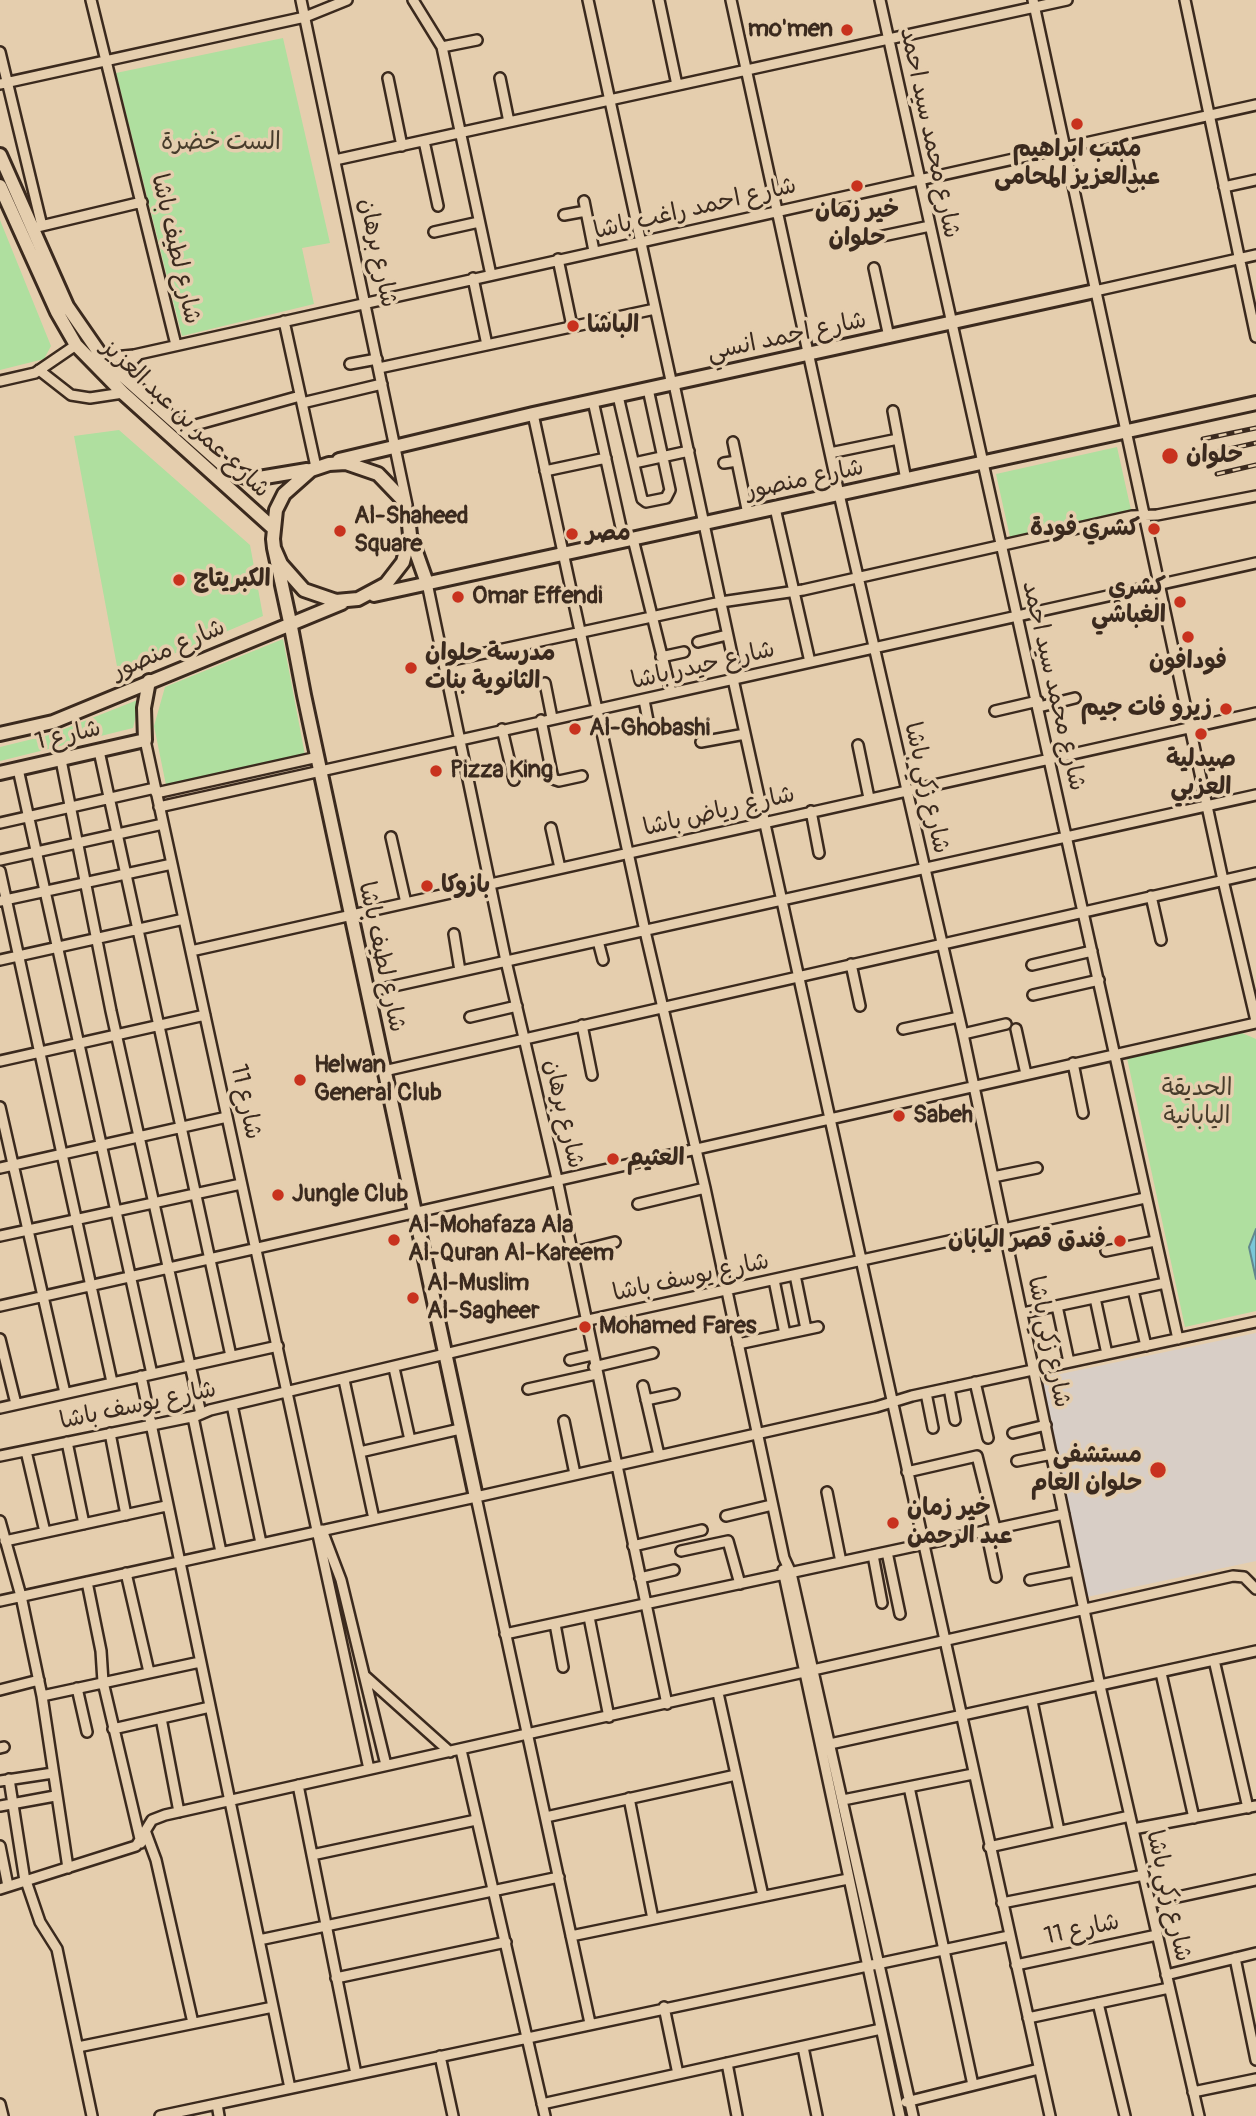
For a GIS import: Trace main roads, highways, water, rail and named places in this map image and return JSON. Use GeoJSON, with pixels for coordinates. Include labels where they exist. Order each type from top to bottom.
{"type":"FeatureCollection","features":[{"type":"Feature","properties":{"kind":"water"},"geometry":{"type":"Polygon","coordinates":[[[1256,1229],[1256,1279],[1249,1247],[1256,1229]]]}},
{"type":"Feature","properties":{"kind":"railway"},"geometry":{"type":"LineString","coordinates":[[1203,439],[1256,428]]}},
{"type":"Feature","properties":{"kind":"railway"},"geometry":{"type":"LineString","coordinates":[[1207,454],[1256,443]]}},
{"type":"Feature","properties":{"kind":"railway"},"geometry":{"type":"LineString","coordinates":[[1217,474],[1256,465]]}},
{"type":"Feature","properties":{"kind":"place","name":"mo'men"},"geometry":{"type":"Point","coordinates":[847,30]}},
{"type":"Feature","properties":{"kind":"place","name":"مكتب ابراهيم عبدالعزيز المحامى"},"geometry":{"type":"Point","coordinates":[1077,124]}},
{"type":"Feature","properties":{"kind":"place","name":"خير زمان حلوان"},"geometry":{"type":"Point","coordinates":[857,186]}},
{"type":"Feature","properties":{"kind":"place","name":"الباشا"},"geometry":{"type":"Point","coordinates":[573,326]}},
{"type":"Feature","properties":{"kind":"place","name":"حلوان"},"geometry":{"type":"Point","coordinates":[1170,456]}},
{"type":"Feature","properties":{"kind":"place","name":"كشري فودة"},"geometry":{"type":"Point","coordinates":[1154,529]}},
{"type":"Feature","properties":{"kind":"place","name":"Al-Shaheed Square"},"geometry":{"type":"Point","coordinates":[340,531]}},
{"type":"Feature","properties":{"kind":"place","name":"مصر"},"geometry":{"type":"Point","coordinates":[572,534]}},
{"type":"Feature","properties":{"kind":"place","name":"الكبريتاج"},"geometry":{"type":"Point","coordinates":[179,580]}},
{"type":"Feature","properties":{"kind":"place","name":"Omar Effendi"},"geometry":{"type":"Point","coordinates":[458,597]}},
{"type":"Feature","properties":{"kind":"place","name":"كشري الغباشي"},"geometry":{"type":"Point","coordinates":[1180,602]}},
{"type":"Feature","properties":{"kind":"place","name":"فودافون"},"geometry":{"type":"Point","coordinates":[1188,637]}},
{"type":"Feature","properties":{"kind":"place","name":"مدرسة حلوان الثانوية بنات"},"geometry":{"type":"Point","coordinates":[411,668]}},
{"type":"Feature","properties":{"kind":"place","name":"زيرو فات جيم"},"geometry":{"type":"Point","coordinates":[1226,709]}},
{"type":"Feature","properties":{"kind":"place","name":"Al-Ghobashi"},"geometry":{"type":"Point","coordinates":[575,729]}},
{"type":"Feature","properties":{"kind":"place","name":"صيدلية العزبي"},"geometry":{"type":"Point","coordinates":[1201,734]}},
{"type":"Feature","properties":{"kind":"place","name":"Pizza King"},"geometry":{"type":"Point","coordinates":[436,771]}},
{"type":"Feature","properties":{"kind":"place","name":"بازوكا"},"geometry":{"type":"Point","coordinates":[427,886]}},
{"type":"Feature","properties":{"kind":"place","name":"Helwan General Club"},"geometry":{"type":"Point","coordinates":[300,1080]}},
{"type":"Feature","properties":{"kind":"place","name":"Sabeh"},"geometry":{"type":"Point","coordinates":[899,1116]}},
{"type":"Feature","properties":{"kind":"place","name":"العثيم"},"geometry":{"type":"Point","coordinates":[613,1159]}},
{"type":"Feature","properties":{"kind":"place","name":"Jungle Club"},"geometry":{"type":"Point","coordinates":[278,1195]}},
{"type":"Feature","properties":{"kind":"place","name":"Al-Mohafaza Ala Al-Quran Al-Kareem"},"geometry":{"type":"Point","coordinates":[394,1240]}},
{"type":"Feature","properties":{"kind":"place","name":"فندق قصر اليابان"},"geometry":{"type":"Point","coordinates":[1120,1241]}},
{"type":"Feature","properties":{"kind":"place","name":"Al-Muslim Al-Sagheer"},"geometry":{"type":"Point","coordinates":[413,1298]}},
{"type":"Feature","properties":{"kind":"place","name":"Mohamed Fares"},"geometry":{"type":"Point","coordinates":[585,1327]}},
{"type":"Feature","properties":{"kind":"place","name":"مستشفى حلوان العام"},"geometry":{"type":"Point","coordinates":[1158,1470]}},
{"type":"Feature","properties":{"kind":"place","name":"خير زمان عبد الرحمن"},"geometry":{"type":"Point","coordinates":[893,1523]}},
{"type":"Feature","properties":{"kind":"park label","name":"الست خضرة"},"geometry":{"type":"Point","coordinates":[221,143]}},
{"type":"Feature","properties":{"kind":"park label","name":"الحديقة اليابانية"},"geometry":{"type":"Point","coordinates":[1197,1103]}}]}
